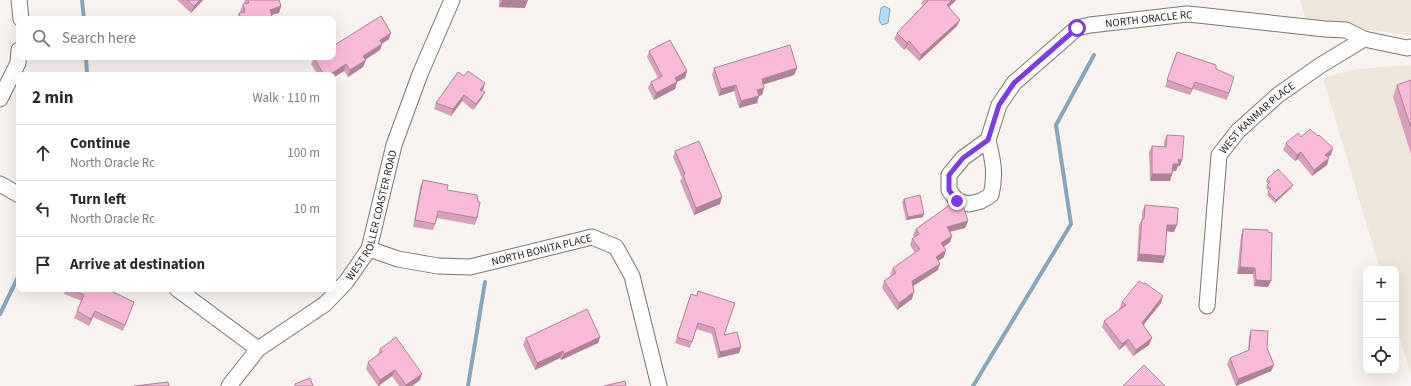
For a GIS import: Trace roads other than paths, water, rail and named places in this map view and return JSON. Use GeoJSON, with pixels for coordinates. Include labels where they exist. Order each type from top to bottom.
{"type":"FeatureCollection","features":[{"type":"Feature","properties":{"kind":"street"},"geometry":{"type":"LineString","coordinates":[[20,0],[21,16]]}},
{"type":"Feature","properties":{"kind":"street","name":"WEST ROLLER COASTER ROAD"},"geometry":{"type":"LineString","coordinates":[[229,386],[258,349],[325,304],[346,282],[369,248],[394,145],[447,2]]}},
{"type":"Feature","properties":{"kind":"street","name":"NORTH ORACLE RC"},"geometry":{"type":"LineString","coordinates":[[988,140],[999,105],[1014,83],[1077,28],[1187,14],[1346,30],[1364,39]]}},
{"type":"Feature","properties":{"kind":"street"},"geometry":{"type":"LineString","coordinates":[[1364,39],[1407,48],[1411,47]]}},
{"type":"Feature","properties":{"kind":"street","name":"WEST KANMAR PLACE"},"geometry":{"type":"LineString","coordinates":[[1207,306],[1219,154],[1238,131],[1278,95],[1321,65],[1364,39]]}},
{"type":"Feature","properties":{"kind":"street"},"geometry":{"type":"LineString","coordinates":[[0,99],[18,60]]}},
{"type":"Feature","properties":{"kind":"street"},"geometry":{"type":"LineString","coordinates":[[0,184],[16,193]]}},
{"type":"Feature","properties":{"kind":"street","name":"NORTH BONITA PLACE"},"geometry":{"type":"LineString","coordinates":[[369,248],[398,259],[438,266],[470,267],[592,237],[616,247],[632,276],[659,386]]}},
{"type":"Feature","properties":{"kind":"street"},"geometry":{"type":"LineString","coordinates":[[181,292],[258,349]]}},
{"type":"Feature","properties":{"kind":"water"},"geometry":{"type":"Polygon","coordinates":[[[884,6],[890,9],[888,23],[882,25],[879,20],[881,8],[884,6]]]}},
{"type":"Feature","properties":{"kind":"waterway"},"geometry":{"type":"LineString","coordinates":[[82,0],[84,16]]}},
{"type":"Feature","properties":{"kind":"waterway"},"geometry":{"type":"LineString","coordinates":[[973,386],[1071,224],[1056,125],[1094,55]]}},
{"type":"Feature","properties":{"kind":"waterway"},"geometry":{"type":"LineString","coordinates":[[86,60],[87,72]]}},
{"type":"Feature","properties":{"kind":"waterway"},"geometry":{"type":"LineString","coordinates":[[0,314],[16,281]]}},
{"type":"Feature","properties":{"kind":"waterway"},"geometry":{"type":"LineString","coordinates":[[468,386],[485,282]]}}]}
